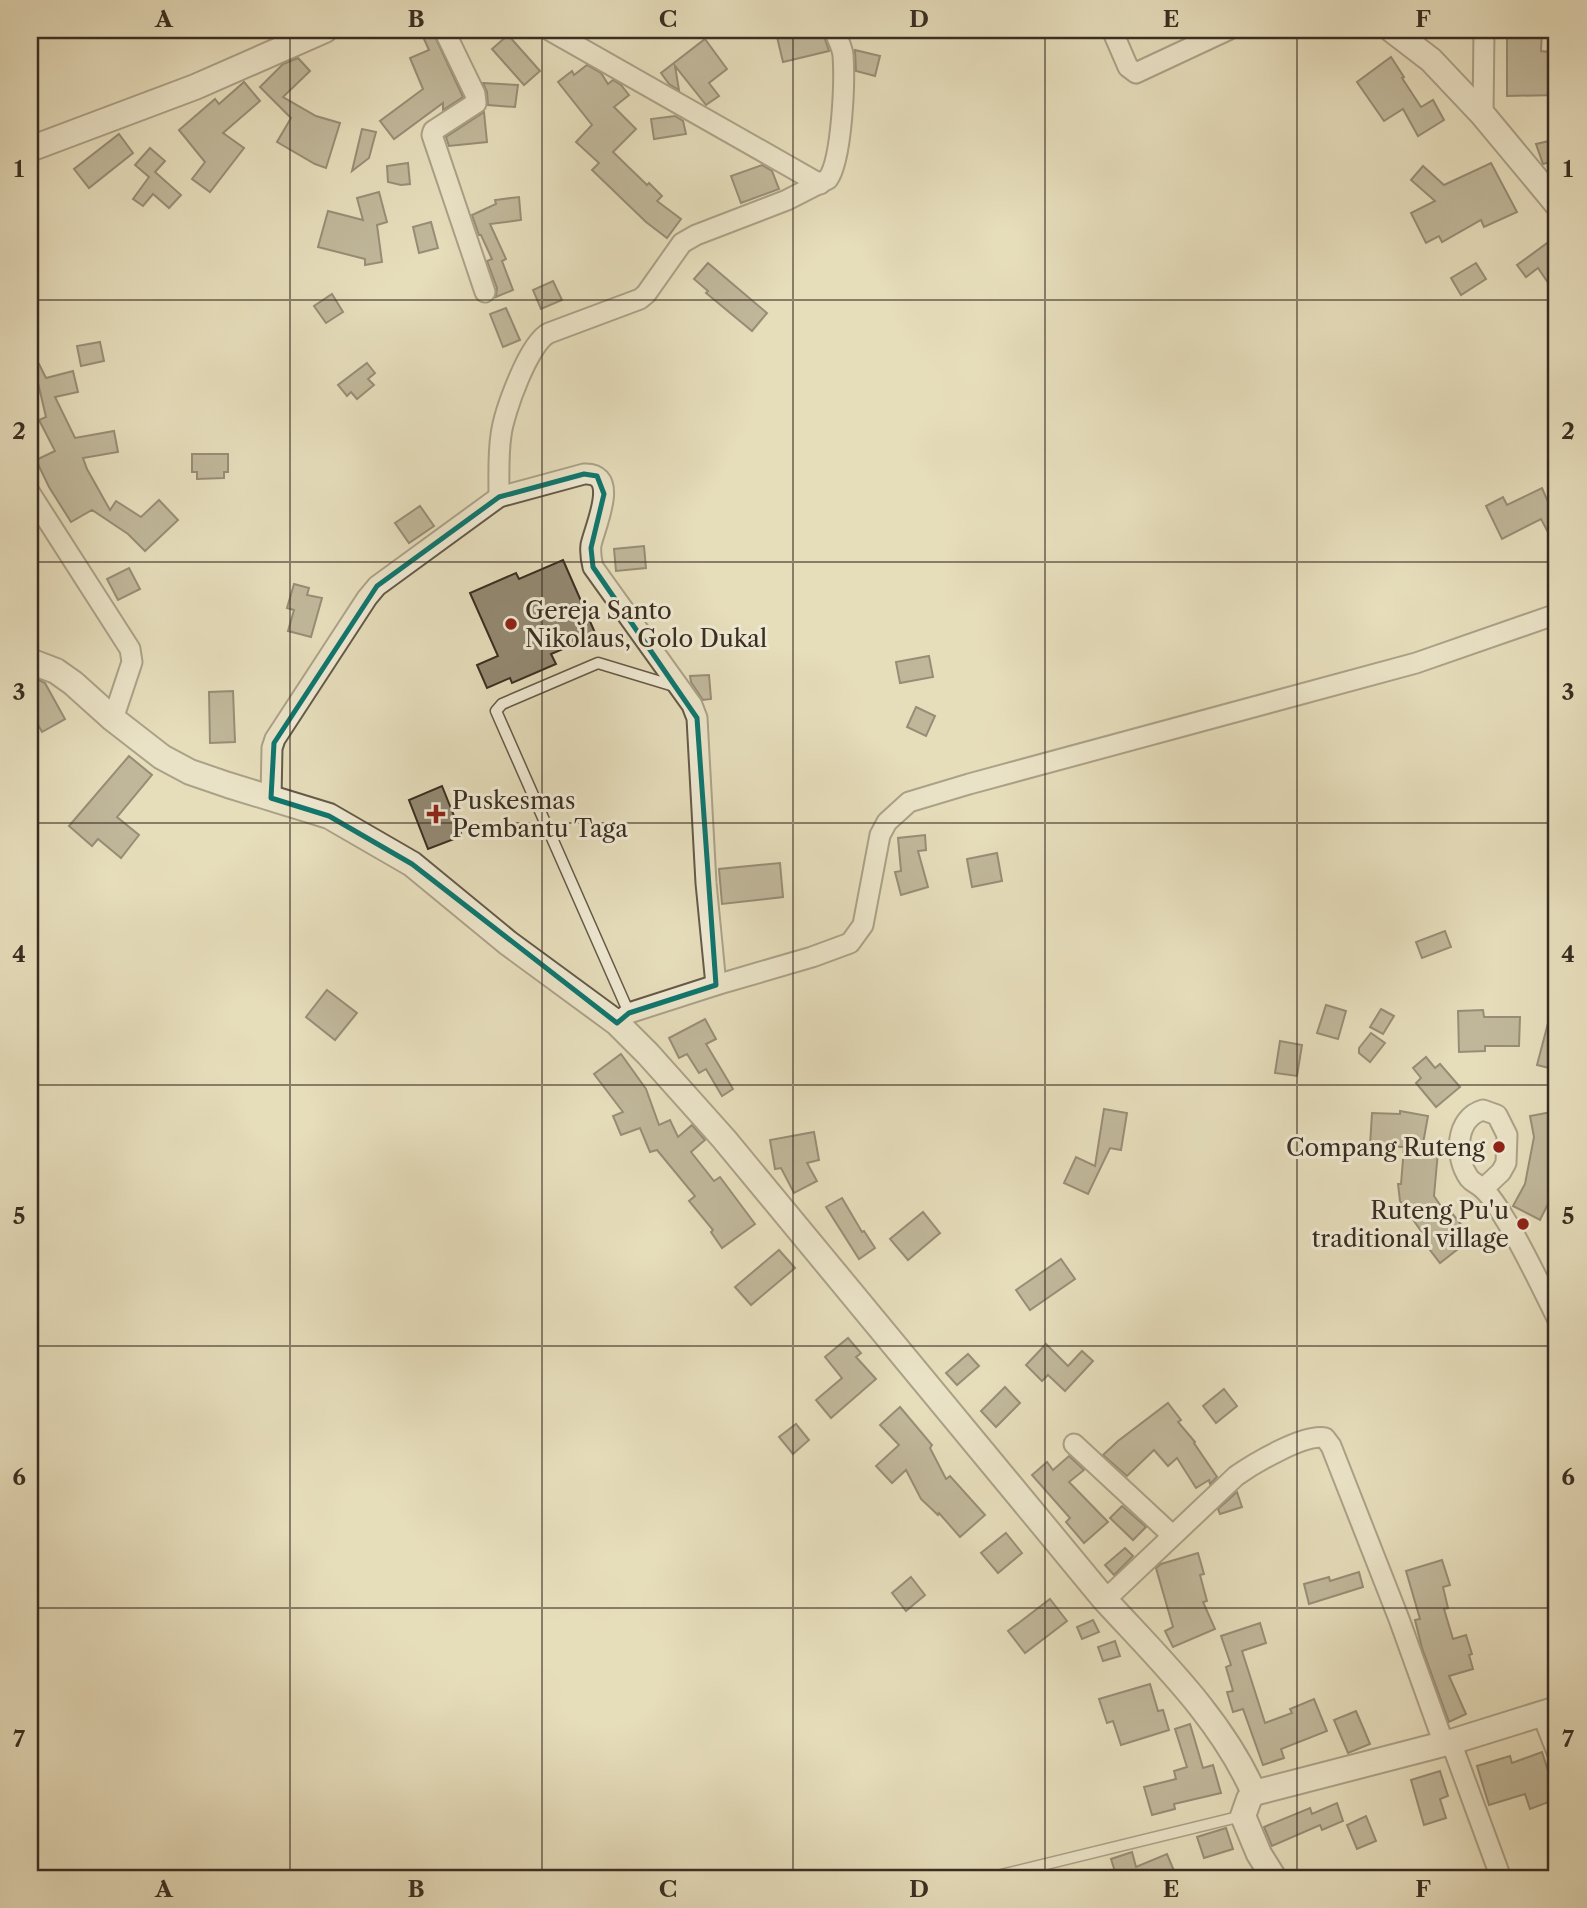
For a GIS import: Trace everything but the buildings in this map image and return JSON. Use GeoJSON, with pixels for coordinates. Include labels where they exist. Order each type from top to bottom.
{"type":"FeatureCollection","features":[{"type":"Feature","properties":{"kind":"street"},"geometry":{"type":"LineString","coordinates":[[30,149],[195,87],[325,30]]}},
{"type":"Feature","properties":{"kind":"street"},"geometry":{"type":"LineString","coordinates":[[443,30],[475,94],[476,103],[433,131],[432,135],[485,292]]}},
{"type":"Feature","properties":{"kind":"street"},"geometry":{"type":"LineString","coordinates":[[549,30],[820,184]]}},
{"type":"Feature","properties":{"kind":"street"},"geometry":{"type":"LineString","coordinates":[[499,496],[499,445],[502,426],[527,359],[538,340],[549,333],[640,299],[678,247],[696,235],[787,200],[828,179],[833,168],[842,107],[843,53],[834,30]]}},
{"type":"Feature","properties":{"kind":"street"},"geometry":{"type":"LineString","coordinates":[[1112,30],[1128,67],[1136,73],[1228,30]]}},
{"type":"Feature","properties":{"kind":"street"},"geometry":{"type":"LineString","coordinates":[[1392,30],[1432,60],[1483,115],[1557,204]]}},
{"type":"Feature","properties":{"kind":"street"},"geometry":{"type":"LineString","coordinates":[[1483,115],[1484,30]]}},
{"type":"Feature","properties":{"kind":"street"},"geometry":{"type":"LineString","coordinates":[[271,798],[272,748],[275,739],[367,598],[385,578],[499,496],[584,474],[597,476],[602,480],[604,495],[591,548],[593,567],[692,705],[698,724],[706,883],[716,985]]}},
{"type":"Feature","properties":{"kind":"street"},"geometry":{"type":"LineString","coordinates":[[30,493],[130,649],[132,662],[113,719]]}},
{"type":"Feature","properties":{"kind":"street"},"geometry":{"type":"LineString","coordinates":[[623,1018],[716,985],[850,943],[863,925],[880,835],[887,822],[909,802],[969,783],[1416,663],[1557,614]]}},
{"type":"Feature","properties":{"kind":"street"},"geometry":{"type":"LineString","coordinates":[[30,661],[56,670],[162,757],[190,772],[329,816],[412,864],[508,943],[623,1018],[648,1054],[724,1139],[1105,1600],[1207,1715],[1241,1765],[1254,1793]]}},
{"type":"Feature","properties":{"kind":"street"},"geometry":{"type":"LineString","coordinates":[[1483,1189],[1510,1228],[1557,1318]]}},
{"type":"Feature","properties":{"kind":"street"},"geometry":{"type":"LineString","coordinates":[[1105,1600],[1228,1483],[1250,1466],[1311,1437],[1325,1438],[1331,1446],[1501,1878]]}},
{"type":"Feature","properties":{"kind":"street"},"geometry":{"type":"LineString","coordinates":[[1074,1444],[1172,1535]]}},
{"type":"Feature","properties":{"kind":"street"},"geometry":{"type":"LineString","coordinates":[[1274,1878],[1259,1854],[1243,1816],[1254,1793],[1448,1743],[1550,1711],[1557,1752]]}},
{"type":"Feature","properties":{"kind":"lane"},"geometry":{"type":"LineString","coordinates":[[623,1018],[496,711],[502,704],[598,663],[679,688]]}},
{"type":"Feature","properties":{"kind":"lane"},"geometry":{"type":"LineString","coordinates":[[1001,1875],[1243,1816]]}},
{"type":"Feature","properties":{"kind":"highlighted area"},"geometry":{"type":"Polygon","coordinates":[[[584,474],[597,476],[604,494],[591,548],[593,567],[697,718],[716,985],[629,1013],[617,1023],[412,864],[329,816],[271,798],[274,743],[377,586],[499,497],[584,474]]]}},
{"type":"Feature","properties":{"kind":"place","name":"Gereja Santo Nikolaus, Golo Dukal"},"geometry":{"type":"Point","coordinates":[511,624]}},
{"type":"Feature","properties":{"kind":"place","name":"Puskesmas Pembantu Taga"},"geometry":{"type":"Point","coordinates":[436,814]}},
{"type":"Feature","properties":{"kind":"place","name":"Compang Ruteng"},"geometry":{"type":"Point","coordinates":[1499,1147]}},
{"type":"Feature","properties":{"kind":"place","name":"Ruteng Pu'u traditional village"},"geometry":{"type":"Point","coordinates":[1523,1224]}}]}
